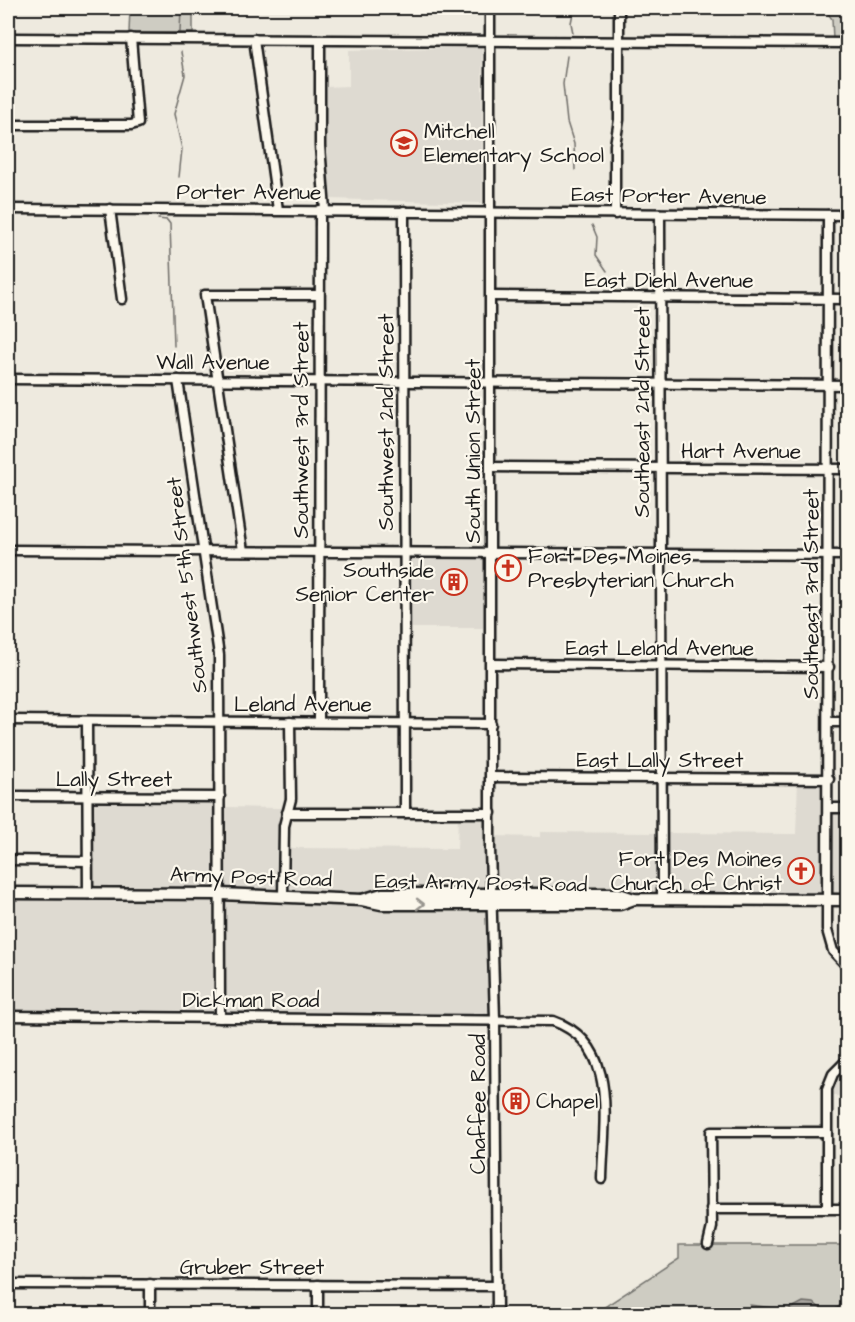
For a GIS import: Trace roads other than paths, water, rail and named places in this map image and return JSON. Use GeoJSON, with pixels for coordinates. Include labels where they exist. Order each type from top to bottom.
{"type":"FeatureCollection","features":[{"type":"Feature","properties":{"kind":"main road","name":"Army Post Road"},"geometry":{"type":"LineString","coordinates":[[8,893],[220,894],[362,900],[382,894],[492,899]]}},
{"type":"Feature","properties":{"kind":"main road","name":"East Army Post Road"},"geometry":{"type":"LineString","coordinates":[[492,899],[619,894],[634,899],[848,900]]}},
{"type":"Feature","properties":{"kind":"street","name":"South Union Street"},"geometry":{"type":"LineString","coordinates":[[490,8],[492,899]]}},
{"type":"Feature","properties":{"kind":"street"},"geometry":{"type":"LineString","coordinates":[[615,214],[615,145],[620,120],[620,8]]}},
{"type":"Feature","properties":{"kind":"street"},"geometry":{"type":"LineString","coordinates":[[8,38],[848,43]]}},
{"type":"Feature","properties":{"kind":"street"},"geometry":{"type":"LineString","coordinates":[[8,124],[131,125],[138,123],[131,38]]}},
{"type":"Feature","properties":{"kind":"street"},"geometry":{"type":"LineString","coordinates":[[254,39],[278,210]]}},
{"type":"Feature","properties":{"kind":"street","name":"Southwest 3rd Street"},"geometry":{"type":"LineString","coordinates":[[319,722],[319,381],[322,210],[320,40]]}},
{"type":"Feature","properties":{"kind":"street","name":"Porter Avenue"},"geometry":{"type":"LineString","coordinates":[[8,208],[490,211]]}},
{"type":"Feature","properties":{"kind":"street"},"geometry":{"type":"LineString","coordinates":[[110,209],[122,299]]}},
{"type":"Feature","properties":{"kind":"street","name":"Southwest 2nd Street"},"geometry":{"type":"LineString","coordinates":[[404,211],[405,813]]}},
{"type":"Feature","properties":{"kind":"street","name":"East Porter Avenue"},"geometry":{"type":"LineString","coordinates":[[490,211],[848,215]]}},
{"type":"Feature","properties":{"kind":"street","name":"Southeast 2nd Street"},"geometry":{"type":"LineString","coordinates":[[660,214],[662,898]]}},
{"type":"Feature","properties":{"kind":"street","name":"Southeast 3rd Street"},"geometry":{"type":"LineString","coordinates":[[828,215],[829,808],[827,900],[830,944],[848,966]]}},
{"type":"Feature","properties":{"kind":"street"},"geometry":{"type":"LineString","coordinates":[[243,551],[205,295],[320,295]]}},
{"type":"Feature","properties":{"kind":"street","name":"East Diehl Avenue"},"geometry":{"type":"LineString","coordinates":[[491,296],[848,299]]}},
{"type":"Feature","properties":{"kind":"street","name":"Wall Avenue"},"geometry":{"type":"LineString","coordinates":[[8,379],[848,385]]}},
{"type":"Feature","properties":{"kind":"street","name":"Southwest 5th Street"},"geometry":{"type":"LineString","coordinates":[[178,380],[219,655],[220,1018]]}},
{"type":"Feature","properties":{"kind":"street","name":"Hart Avenue"},"geometry":{"type":"LineString","coordinates":[[490,467],[848,469]]}},
{"type":"Feature","properties":{"kind":"street"},"geometry":{"type":"LineString","coordinates":[[8,550],[848,555]]}},
{"type":"Feature","properties":{"kind":"street","name":"East Leland Avenue"},"geometry":{"type":"LineString","coordinates":[[491,664],[829,667]]}},
{"type":"Feature","properties":{"kind":"street","name":"Leland Avenue"},"geometry":{"type":"LineString","coordinates":[[8,720],[491,724]]}},
{"type":"Feature","properties":{"kind":"street"},"geometry":{"type":"LineString","coordinates":[[87,721],[88,894]]}},
{"type":"Feature","properties":{"kind":"street"},"geometry":{"type":"LineString","coordinates":[[283,897],[284,826],[291,799],[291,722]]}},
{"type":"Feature","properties":{"kind":"street"},"geometry":{"type":"LineString","coordinates":[[829,722],[848,722]]}},
{"type":"Feature","properties":{"kind":"street","name":"East Lally Street"},"geometry":{"type":"LineString","coordinates":[[491,777],[829,779]]}},
{"type":"Feature","properties":{"kind":"street","name":"Lally Street"},"geometry":{"type":"LineString","coordinates":[[8,796],[219,797]]}},
{"type":"Feature","properties":{"kind":"street"},"geometry":{"type":"LineString","coordinates":[[829,808],[848,808]]}},
{"type":"Feature","properties":{"kind":"street"},"geometry":{"type":"LineString","coordinates":[[287,813],[491,813]]}},
{"type":"Feature","properties":{"kind":"street"},"geometry":{"type":"LineString","coordinates":[[8,860],[88,861]]}},
{"type":"Feature","properties":{"kind":"street","name":"Chaffee Road"},"geometry":{"type":"LineString","coordinates":[[492,899],[495,1019],[496,1314]]}},
{"type":"Feature","properties":{"kind":"street","name":"Dickman Road"},"geometry":{"type":"LineString","coordinates":[[8,1016],[553,1021],[578,1034],[592,1049],[603,1076],[602,1179]]}},
{"type":"Feature","properties":{"kind":"street"},"geometry":{"type":"LineString","coordinates":[[827,1209],[827,1089],[833,1074],[848,1059]]}},
{"type":"Feature","properties":{"kind":"street"},"geometry":{"type":"LineString","coordinates":[[708,1244],[711,1209],[711,1132],[827,1132]]}},
{"type":"Feature","properties":{"kind":"street"},"geometry":{"type":"LineString","coordinates":[[711,1209],[848,1209]]}},
{"type":"Feature","properties":{"kind":"street","name":"Gruber Street"},"geometry":{"type":"LineString","coordinates":[[8,1284],[496,1286]]}},
{"type":"Feature","properties":{"kind":"street"},"geometry":{"type":"LineString","coordinates":[[150,1284],[150,1314]]}},
{"type":"Feature","properties":{"kind":"street"},"geometry":{"type":"LineString","coordinates":[[318,1285],[318,1314]]}},
{"type":"Feature","properties":{"kind":"waterway"},"geometry":{"type":"LineString","coordinates":[[180,32],[181,8]]}},
{"type":"Feature","properties":{"kind":"waterway"},"geometry":{"type":"LineString","coordinates":[[573,33],[571,23],[574,8]]}},
{"type":"Feature","properties":{"kind":"waterway"},"geometry":{"type":"LineString","coordinates":[[179,177],[182,149],[174,114],[185,75],[181,52]]}},
{"type":"Feature","properties":{"kind":"waterway"},"geometry":{"type":"LineString","coordinates":[[567,56],[563,84],[567,122],[574,144],[575,170]]}},
{"type":"Feature","properties":{"kind":"waterway"},"geometry":{"type":"LineString","coordinates":[[158,219],[167,220],[170,224],[174,346]]}},
{"type":"Feature","properties":{"kind":"waterway"},"geometry":{"type":"LineString","coordinates":[[592,225],[597,237],[596,255],[607,271]]}},
{"type":"Feature","properties":{"kind":"place","name":"Mitchell Elementary School"},"geometry":{"type":"Point","coordinates":[404,143]}},
{"type":"Feature","properties":{"kind":"place","name":"Fort Des Moines Presbyterian Church"},"geometry":{"type":"Point","coordinates":[508,568]}},
{"type":"Feature","properties":{"kind":"place","name":"Southside Senior Center"},"geometry":{"type":"Point","coordinates":[454,582]}},
{"type":"Feature","properties":{"kind":"place","name":"Fort Des Moines Church of Christ"},"geometry":{"type":"Point","coordinates":[801,871]}},
{"type":"Feature","properties":{"kind":"place","name":"Chapel"},"geometry":{"type":"Point","coordinates":[516,1101]}}]}
